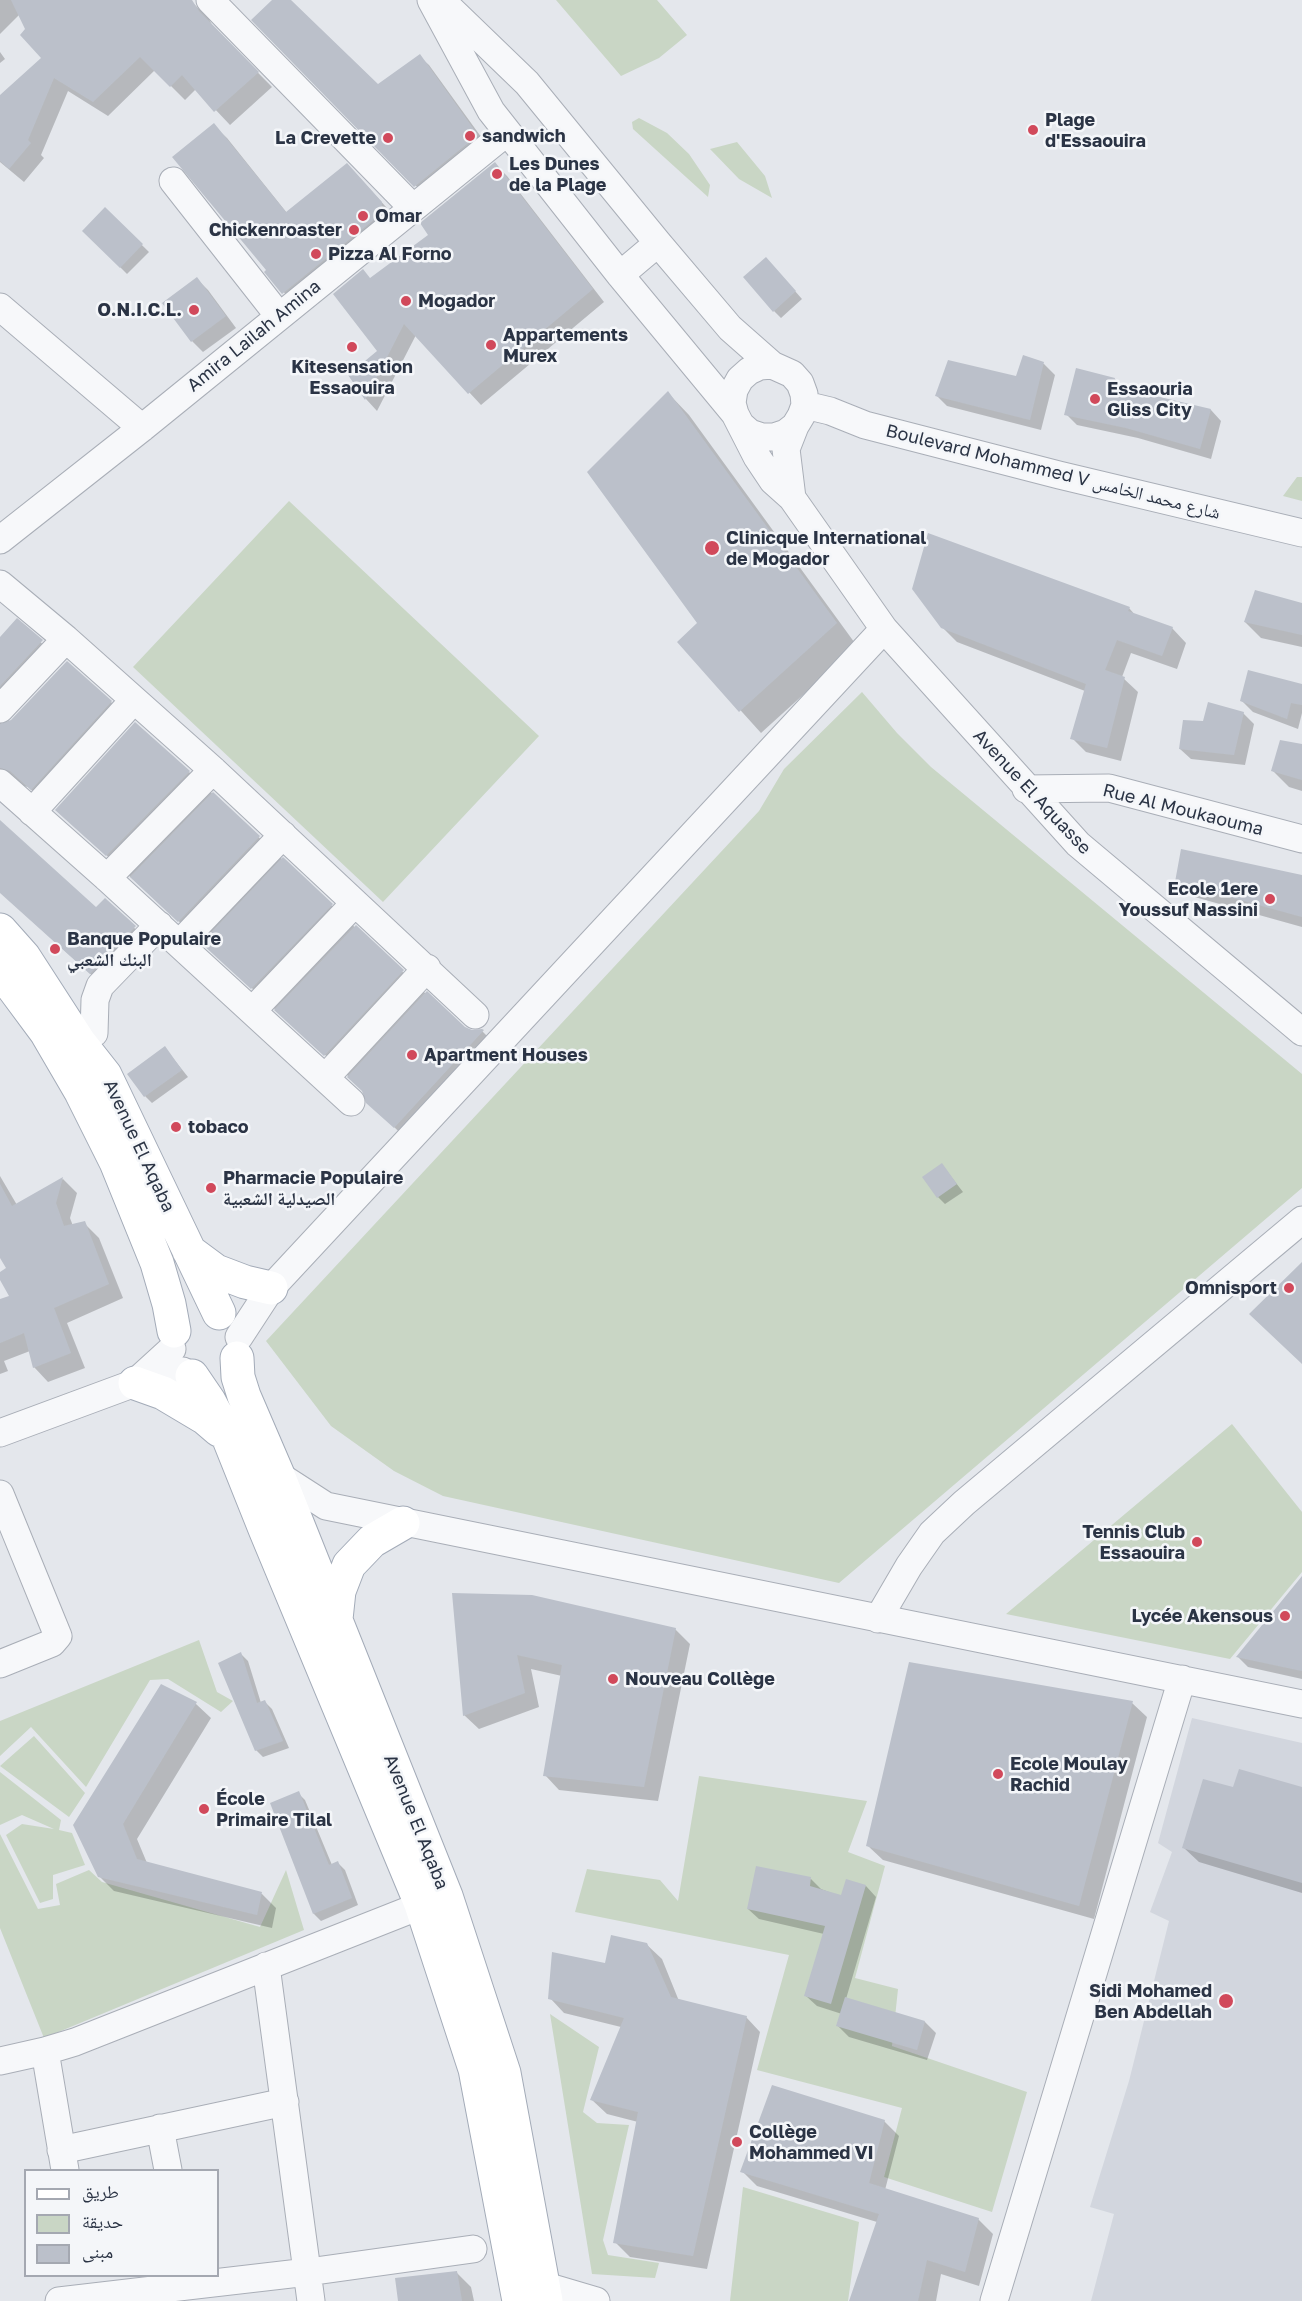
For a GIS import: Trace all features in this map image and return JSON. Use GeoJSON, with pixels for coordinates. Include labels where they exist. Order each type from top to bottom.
{"type":"FeatureCollection","features":[{"type":"Feature","properties":{"kind":"main road","name":"Avenue El Aqaba"},"geometry":{"type":"LineString","coordinates":[[0,930],[24,957],[79,1042],[105,1075],[188,1250],[231,1332],[238,1377],[244,1396],[336,1619],[434,1900],[531,2291]]}},
{"type":"Feature","properties":{"kind":"main road","name":"Avenue El Aqaba"},"geometry":{"type":"LineString","coordinates":[[0,970],[46,1032],[81,1092],[116,1162],[157,1263],[169,1304],[180,1357],[209,1401],[230,1439],[265,1529],[434,1900]]}},
{"type":"Feature","properties":{"kind":"main road"},"geometry":{"type":"LineString","coordinates":[[188,1250],[216,1271],[245,1282],[271,1288]]}},
{"type":"Feature","properties":{"kind":"main road"},"geometry":{"type":"LineString","coordinates":[[198,1311],[209,1311],[231,1332],[231,1368],[223,1374],[202,1379],[180,1357],[180,1322],[188,1315],[198,1311]]}},
{"type":"Feature","properties":{"kind":"main road"},"geometry":{"type":"LineString","coordinates":[[135,1383],[163,1393],[205,1418],[230,1439]]}},
{"type":"Feature","properties":{"kind":"main road"},"geometry":{"type":"LineString","coordinates":[[336,1619],[339,1591],[349,1565],[372,1541],[402,1523]]}},
{"type":"Feature","properties":{"kind":"street"},"geometry":{"type":"LineString","coordinates":[[210,0],[413,208]]}},
{"type":"Feature","properties":{"kind":"street"},"geometry":{"type":"LineString","coordinates":[[431,0],[491,111],[738,420],[750,433],[762,437],[774,437],[786,433],[800,416]]}},
{"type":"Feature","properties":{"kind":"street"},"geometry":{"type":"LineString","coordinates":[[441,0],[527,83],[657,243],[730,328],[772,365],[792,374],[800,383],[804,394],[800,416],[786,449],[787,470],[797,506]]}},
{"type":"Feature","properties":{"kind":"street","name":"Amira Lailah Amina"},"geometry":{"type":"LineString","coordinates":[[0,540],[507,132]]}},
{"type":"Feature","properties":{"kind":"street"},"geometry":{"type":"LineString","coordinates":[[173,181],[279,316]]}},
{"type":"Feature","properties":{"kind":"street"},"geometry":{"type":"LineString","coordinates":[[620,275],[657,243]]}},
{"type":"Feature","properties":{"kind":"street"},"geometry":{"type":"LineString","coordinates":[[0,307],[141,428]]}},
{"type":"Feature","properties":{"kind":"street"},"geometry":{"type":"LineString","coordinates":[[772,365],[760,366],[749,371],[740,379],[734,390],[732,403],[757,457],[773,481],[797,506]]}},
{"type":"Feature","properties":{"kind":"street","name":"Boulevard Mohammed V شارع محمد الخامس"},"geometry":{"type":"LineString","coordinates":[[800,416],[830,411],[865,425],[1059,475],[1302,533]]}},
{"type":"Feature","properties":{"kind":"street","name":"Avenue El Aquasse"},"geometry":{"type":"LineString","coordinates":[[797,506],[884,629],[1078,844],[1302,1032]]}},
{"type":"Feature","properties":{"kind":"street"},"geometry":{"type":"LineString","coordinates":[[0,584],[66,639],[213,771],[475,1015]]}},
{"type":"Feature","properties":{"kind":"street"},"geometry":{"type":"LineString","coordinates":[[231,1332],[884,629]]}},
{"type":"Feature","properties":{"kind":"street"},"geometry":{"type":"LineString","coordinates":[[0,709],[66,639]]}},
{"type":"Feature","properties":{"kind":"street"},"geometry":{"type":"LineString","coordinates":[[32,812],[134,700]]}},
{"type":"Feature","properties":{"kind":"street"},"geometry":{"type":"LineString","coordinates":[[107,878],[213,771]]}},
{"type":"Feature","properties":{"kind":"street"},"geometry":{"type":"LineString","coordinates":[[0,783],[351,1102]]}},
{"type":"Feature","properties":{"kind":"street","name":"Rue Al Moukaouma"},"geometry":{"type":"LineString","coordinates":[[1026,789],[1109,788],[1302,839]]}},
{"type":"Feature","properties":{"kind":"street"},"geometry":{"type":"LineString","coordinates":[[179,944],[283,835]]}},
{"type":"Feature","properties":{"kind":"street"},"geometry":{"type":"LineString","coordinates":[[252,1011],[355,903]]}},
{"type":"Feature","properties":{"kind":"street"},"geometry":{"type":"LineString","coordinates":[[79,1042],[94,1033],[95,1000],[100,986],[159,926]]}},
{"type":"Feature","properties":{"kind":"street"},"geometry":{"type":"LineString","coordinates":[[325,1078],[427,968]]}},
{"type":"Feature","properties":{"kind":"street"},"geometry":{"type":"LineString","coordinates":[[878,1619],[909,1566],[932,1533],[964,1503],[1302,1220]]}},
{"type":"Feature","properties":{"kind":"street"},"geometry":{"type":"LineString","coordinates":[[0,1433],[135,1383],[180,1357]]}},
{"type":"Feature","properties":{"kind":"street"},"geometry":{"type":"LineString","coordinates":[[249,1487],[278,1474],[326,1506],[1302,1704]]}},
{"type":"Feature","properties":{"kind":"street"},"geometry":{"type":"LineString","coordinates":[[0,1494],[58,1636],[52,1643],[0,1664]]}},
{"type":"Feature","properties":{"kind":"street"},"geometry":{"type":"LineString","coordinates":[[265,1529],[326,1506]]}},
{"type":"Feature","properties":{"kind":"street"},"geometry":{"type":"LineString","coordinates":[[994,2301],[1182,1679]]}},
{"type":"Feature","properties":{"kind":"street"},"geometry":{"type":"LineString","coordinates":[[0,2061],[45,2051],[124,2024],[434,1900]]}},
{"type":"Feature","properties":{"kind":"street"},"geometry":{"type":"LineString","coordinates":[[266,1966],[311,2301]]}},
{"type":"Feature","properties":{"kind":"street"},"geometry":{"type":"LineString","coordinates":[[45,2051],[63,2160],[160,2128],[285,2102]]}},
{"type":"Feature","properties":{"kind":"street"},"geometry":{"type":"LineString","coordinates":[[160,2128],[168,2169]]}},
{"type":"Feature","properties":{"kind":"street"},"geometry":{"type":"LineString","coordinates":[[74,2291],[308,2272],[473,2248]]}},
{"type":"Feature","properties":{"kind":"street"},"geometry":{"type":"LineString","coordinates":[[531,2291],[596,2301]]}},
{"type":"Feature","properties":{"kind":"shaded area","name":"Sidi Mohamed Ben Abdellah"},"geometry":{"type":"Polygon","coordinates":[[[1192,1718],[1302,1743],[1302,2301],[1091,2301],[1114,2214],[1090,2207],[1129,2081],[1169,1921],[1150,1912],[1172,1852],[1158,1843],[1192,1718]]]}},
{"type":"Feature","properties":{"kind":"green space"},"geometry":{"type":"Polygon","coordinates":[[[556,0],[657,0],[687,35],[659,58],[621,76],[556,0]]]}},
{"type":"Feature","properties":{"kind":"green space"},"geometry":{"type":"Polygon","coordinates":[[[639,118],[667,133],[689,154],[710,185],[708,197],[633,129],[632,122],[639,118]]]}},
{"type":"Feature","properties":{"kind":"green space"},"geometry":{"type":"Polygon","coordinates":[[[737,142],[765,176],[772,198],[739,179],[710,149],[737,142]]]}},
{"type":"Feature","properties":{"kind":"green space"},"geometry":{"type":"Polygon","coordinates":[[[1297,477],[1302,477],[1302,501],[1283,496],[1297,477]]]}},
{"type":"Feature","properties":{"kind":"green space"},"geometry":{"type":"Polygon","coordinates":[[[289,501],[539,736],[383,902],[133,667],[289,501]]]}},
{"type":"Feature","properties":{"kind":"green space"},"geometry":{"type":"Polygon","coordinates":[[[862,692],[897,733],[931,767],[1302,1074],[1302,1188],[839,1583],[443,1496],[394,1471],[331,1426],[266,1341],[759,811],[784,769],[862,692]]]}},
{"type":"Feature","properties":{"kind":"green space","name":"Tennis Club Essaouira"},"geometry":{"type":"Polygon","coordinates":[[[1232,1424],[1302,1512],[1302,1572],[1230,1659],[1006,1614],[1232,1424]]]}},
{"type":"Feature","properties":{"kind":"green space"},"geometry":{"type":"Polygon","coordinates":[[[199,1640],[217,1692],[233,1701],[221,1712],[168,1679],[150,1680],[86,1787],[31,1727],[0,1756],[0,1721],[199,1640]]]}},
{"type":"Feature","properties":{"kind":"green space"},"geometry":{"type":"Polygon","coordinates":[[[34,1736],[85,1793],[69,1817],[0,1766],[34,1736]]]}},
{"type":"Feature","properties":{"kind":"green space"},"geometry":{"type":"Polygon","coordinates":[[[0,1772],[61,1820],[59,1830],[72,1833],[85,1865],[53,1875],[53,1899],[40,1903],[6,1835],[22,1824],[54,1829],[22,1815],[0,1825],[0,1772]]]}},
{"type":"Feature","properties":{"kind":"green space"},"geometry":{"type":"Polygon","coordinates":[[[699,1776],[867,1801],[848,1852],[885,1866],[855,1978],[898,1989],[892,2046],[1027,2092],[992,2212],[884,2177],[902,2108],[757,2070],[789,1955],[575,1912],[587,1869],[660,1880],[678,1901],[699,1776]]]}},
{"type":"Feature","properties":{"kind":"green space"},"geometry":{"type":"Polygon","coordinates":[[[0,1834],[38,1909],[60,1905],[56,1884],[89,1870],[102,1882],[260,1927],[286,1870],[304,1930],[44,2038],[0,1928],[0,1834]]]}},
{"type":"Feature","properties":{"kind":"green space"},"geometry":{"type":"Polygon","coordinates":[[[550,2014],[599,2047],[583,2112],[597,2123],[629,2125],[603,2240],[608,2255],[659,2263],[655,2278],[592,2274],[550,2014]]]}},
{"type":"Feature","properties":{"kind":"green space"},"geometry":{"type":"Polygon","coordinates":[[[743,2187],[859,2222],[848,2301],[730,2301],[743,2187]]]}},
{"type":"Feature","properties":{"kind":"building"},"geometry":{"type":"Polygon","coordinates":[[[11,0],[192,0],[199,11],[259,72],[214,112],[182,75],[170,87],[140,57],[93,102],[54,78],[28,140],[31,143],[9,169],[0,161],[0,95],[41,58],[20,35],[25,29],[11,0]]]}},
{"type":"Feature","properties":{"kind":"building"},"geometry":{"type":"Polygon","coordinates":[[[272,0],[291,0],[378,84],[420,54],[478,135],[414,187],[251,20],[272,0]]]}},
{"type":"Feature","properties":{"kind":"building"},"geometry":{"type":"Polygon","coordinates":[[[214,123],[286,212],[347,163],[382,202],[381,214],[282,294],[264,272],[266,270],[172,157],[214,123]]]}},
{"type":"Feature","properties":{"kind":"building"},"geometry":{"type":"Polygon","coordinates":[[[495,162],[593,289],[468,394],[404,324],[365,400],[348,375],[377,351],[333,294],[363,269],[370,278],[428,235],[420,223],[495,162]]]}},
{"type":"Feature","properties":{"kind":"building"},"geometry":{"type":"Polygon","coordinates":[[[105,207],[143,244],[120,268],[82,231],[105,207]]]}},
{"type":"Feature","properties":{"kind":"building"},"geometry":{"type":"Polygon","coordinates":[[[766,257],[796,291],[773,312],[743,277],[766,257]]]}},
{"type":"Feature","properties":{"kind":"building","name":"O.N.I.C.L."},"geometry":{"type":"Polygon","coordinates":[[[197,277],[226,316],[191,342],[162,303],[197,277]]]}},
{"type":"Feature","properties":{"kind":"building"},"geometry":{"type":"Polygon","coordinates":[[[1023,355],[1044,362],[1030,420],[935,396],[948,360],[1016,376],[1023,355]]]}},
{"type":"Feature","properties":{"kind":"building"},"geometry":{"type":"Polygon","coordinates":[[[1076,368],[1115,378],[1113,386],[1211,409],[1200,449],[1126,428],[1064,415],[1076,368]]]}},
{"type":"Feature","properties":{"kind":"building","name":"Clinicque International de Mogador"},"geometry":{"type":"Polygon","coordinates":[[[668,391],[837,623],[739,712],[677,642],[697,623],[587,472],[668,391]]]}},
{"type":"Feature","properties":{"kind":"building"},"geometry":{"type":"Polygon","coordinates":[[[928,533],[1130,607],[1128,611],[1173,627],[1162,656],[1117,640],[1105,670],[1125,677],[1107,748],[1070,739],[1086,684],[941,628],[912,589],[928,533]]]}},
{"type":"Feature","properties":{"kind":"building"},"geometry":{"type":"Polygon","coordinates":[[[1255,590],[1302,603],[1302,635],[1244,622],[1255,590]]]}},
{"type":"Feature","properties":{"kind":"building"},"geometry":{"type":"Polygon","coordinates":[[[17,618],[43,640],[0,686],[0,637],[17,618]]]}},
{"type":"Feature","properties":{"kind":"building"},"geometry":{"type":"Polygon","coordinates":[[[67,661],[112,701],[31,790],[10,771],[0,768],[0,724],[11,720],[67,661]]]}},
{"type":"Feature","properties":{"kind":"building"},"geometry":{"type":"Polygon","coordinates":[[[1248,670],[1302,684],[1302,705],[1291,703],[1287,719],[1240,701],[1248,670]]]}},
{"type":"Feature","properties":{"kind":"building"},"geometry":{"type":"Polygon","coordinates":[[[1208,702],[1244,712],[1234,755],[1179,749],[1183,720],[1203,721],[1208,702]]]}},
{"type":"Feature","properties":{"kind":"building"},"geometry":{"type":"Polygon","coordinates":[[[135,722],[190,771],[106,856],[55,810],[135,722]]]}},
{"type":"Feature","properties":{"kind":"building"},"geometry":{"type":"Polygon","coordinates":[[[1280,740],[1302,744],[1302,780],[1271,771],[1280,740]]]}},
{"type":"Feature","properties":{"kind":"building"},"geometry":{"type":"Polygon","coordinates":[[[213,792],[260,836],[178,922],[130,877],[213,792]]]}},
{"type":"Feature","properties":{"kind":"building"},"geometry":{"type":"Polygon","coordinates":[[[0,820],[96,907],[105,898],[136,926],[90,974],[0,893],[0,820]]]}},
{"type":"Feature","properties":{"kind":"building","name":"Ecole 1ere Youssuf Nassini"},"geometry":{"type":"Polygon","coordinates":[[[1181,849],[1302,875],[1302,917],[1175,882],[1181,849]]]}},
{"type":"Feature","properties":{"kind":"building"},"geometry":{"type":"Polygon","coordinates":[[[283,857],[333,904],[251,989],[201,943],[283,857]]]}},
{"type":"Feature","properties":{"kind":"building"},"geometry":{"type":"Polygon","coordinates":[[[356,925],[404,970],[324,1056],[274,1010],[356,925]]]}},
{"type":"Feature","properties":{"kind":"building","name":"Apartment Houses"},"geometry":{"type":"Polygon","coordinates":[[[427,991],[465,1027],[472,1030],[484,1030],[394,1128],[366,1103],[362,1091],[347,1077],[427,991]]]}},
{"type":"Feature","properties":{"kind":"building"},"geometry":{"type":"Polygon","coordinates":[[[165,1046],[182,1070],[144,1097],[127,1074],[165,1046]]]}},
{"type":"Feature","properties":{"kind":"building"},"geometry":{"type":"Polygon","coordinates":[[[942,1163],[957,1184],[937,1198],[922,1177],[942,1163]]]}},
{"type":"Feature","properties":{"kind":"building"},"geometry":{"type":"Polygon","coordinates":[[[63,1177],[56,1203],[64,1226],[85,1221],[109,1284],[54,1308],[71,1353],[33,1368],[24,1333],[0,1343],[0,1299],[9,1296],[0,1280],[0,1272],[6,1268],[0,1258],[0,1184],[12,1206],[63,1177]]]}},
{"type":"Feature","properties":{"kind":"building","name":"Omnisport"},"geometry":{"type":"Polygon","coordinates":[[[1302,1262],[1302,1364],[1249,1314],[1302,1262]]]}},
{"type":"Feature","properties":{"kind":"building","name":"Lycée Akensous"},"geometry":{"type":"Polygon","coordinates":[[[1302,1576],[1302,1671],[1236,1657],[1302,1576]]]}},
{"type":"Feature","properties":{"kind":"building","name":"Nouveau Collège"},"geometry":{"type":"Polygon","coordinates":[[[452,1593],[532,1595],[676,1628],[644,1787],[543,1776],[562,1665],[517,1655],[525,1693],[463,1716],[452,1593]]]}},
{"type":"Feature","properties":{"kind":"building"},"geometry":{"type":"Polygon","coordinates":[[[241,1652],[257,1703],[265,1700],[283,1741],[255,1751],[218,1663],[241,1652]]]}},
{"type":"Feature","properties":{"kind":"building","name":"Ecole Moulay Rachid"},"geometry":{"type":"Polygon","coordinates":[[[909,1662],[1133,1701],[1079,1906],[866,1846],[909,1662]]]}},
{"type":"Feature","properties":{"kind":"building"},"geometry":{"type":"Polygon","coordinates":[[[161,1684],[197,1702],[123,1824],[137,1859],[262,1892],[257,1915],[98,1877],[73,1825],[161,1684]]]}},
{"type":"Feature","properties":{"kind":"building"},"geometry":{"type":"Polygon","coordinates":[[[1239,1769],[1302,1787],[1302,1883],[1182,1848],[1203,1779],[1233,1787],[1239,1769]]]}},
{"type":"Feature","properties":{"kind":"building"},"geometry":{"type":"Polygon","coordinates":[[[299,1791],[329,1865],[338,1861],[352,1898],[313,1914],[270,1803],[299,1791]]]}},
{"type":"Feature","properties":{"kind":"building"},"geometry":{"type":"Polygon","coordinates":[[[756,1866],[811,1877],[810,1886],[841,1895],[846,1879],[866,1885],[831,2004],[804,1996],[825,1926],[747,1909],[756,1866]]]}},
{"type":"Feature","properties":{"kind":"building"},"geometry":{"type":"Polygon","coordinates":[[[611,1935],[647,1943],[671,1997],[747,2016],[693,2256],[613,2243],[638,2112],[590,2100],[624,2018],[548,1999],[552,1952],[605,1963],[611,1935]]]}},
{"type":"Feature","properties":{"kind":"building"},"geometry":{"type":"Polygon","coordinates":[[[845,1997],[925,2021],[917,2050],[836,2026],[845,1997]]]}},
{"type":"Feature","properties":{"kind":"building"},"geometry":{"type":"Polygon","coordinates":[[[772,2085],[885,2120],[869,2183],[979,2218],[965,2272],[927,2260],[918,2301],[849,2301],[879,2214],[740,2172],[772,2085]]]}},
{"type":"Feature","properties":{"kind":"building"},"geometry":{"type":"Polygon","coordinates":[[[457,2271],[462,2301],[398,2301],[395,2278],[457,2271]]]}},
{"type":"Feature","properties":{"kind":"place","name":"Plage d'Essaouira"},"geometry":{"type":"Point","coordinates":[1033,130]}},
{"type":"Feature","properties":{"kind":"place","name":"sandwich"},"geometry":{"type":"Point","coordinates":[470,136]}},
{"type":"Feature","properties":{"kind":"place","name":"La Crevette"},"geometry":{"type":"Point","coordinates":[388,138]}},
{"type":"Feature","properties":{"kind":"place","name":"Les Dunes de la Plage"},"geometry":{"type":"Point","coordinates":[497,174]}},
{"type":"Feature","properties":{"kind":"place","name":"Omar"},"geometry":{"type":"Point","coordinates":[363,216]}},
{"type":"Feature","properties":{"kind":"place","name":"Chickenroaster"},"geometry":{"type":"Point","coordinates":[354,230]}},
{"type":"Feature","properties":{"kind":"place","name":"Pizza Al Forno"},"geometry":{"type":"Point","coordinates":[316,254]}},
{"type":"Feature","properties":{"kind":"place","name":"Mogador"},"geometry":{"type":"Point","coordinates":[406,301]}},
{"type":"Feature","properties":{"kind":"place","name":"O.N.I.C.L."},"geometry":{"type":"Point","coordinates":[194,310]}},
{"type":"Feature","properties":{"kind":"place","name":"Appartements Murex"},"geometry":{"type":"Point","coordinates":[491,345]}},
{"type":"Feature","properties":{"kind":"place","name":"Kitesensation Essaouira"},"geometry":{"type":"Point","coordinates":[352,347]}},
{"type":"Feature","properties":{"kind":"place","name":"Essaouria Gliss City"},"geometry":{"type":"Point","coordinates":[1095,399]}},
{"type":"Feature","properties":{"kind":"place","name":"Clinicque International de Mogador"},"geometry":{"type":"Point","coordinates":[712,548]}},
{"type":"Feature","properties":{"kind":"place","name":"Ecole 1ere Youssuf Nassini"},"geometry":{"type":"Point","coordinates":[1270,899]}},
{"type":"Feature","properties":{"kind":"place","name":"Banque Populaire البنك الشعبي"},"geometry":{"type":"Point","coordinates":[55,949]}},
{"type":"Feature","properties":{"kind":"place","name":"Apartment Houses"},"geometry":{"type":"Point","coordinates":[412,1055]}},
{"type":"Feature","properties":{"kind":"place","name":"tobaco"},"geometry":{"type":"Point","coordinates":[176,1127]}},
{"type":"Feature","properties":{"kind":"place","name":"Pharmacie Populaire الصيدلية الشعبية"},"geometry":{"type":"Point","coordinates":[211,1188]}},
{"type":"Feature","properties":{"kind":"place","name":"Omnisport"},"geometry":{"type":"Point","coordinates":[1289,1288]}},
{"type":"Feature","properties":{"kind":"place","name":"Tennis Club Essaouira"},"geometry":{"type":"Point","coordinates":[1197,1542]}},
{"type":"Feature","properties":{"kind":"place","name":"Lycée Akensous"},"geometry":{"type":"Point","coordinates":[1285,1616]}},
{"type":"Feature","properties":{"kind":"place","name":"Nouveau Collège"},"geometry":{"type":"Point","coordinates":[613,1679]}},
{"type":"Feature","properties":{"kind":"place","name":"Ecole Moulay Rachid"},"geometry":{"type":"Point","coordinates":[998,1774]}},
{"type":"Feature","properties":{"kind":"place","name":"École Primaire Tilal"},"geometry":{"type":"Point","coordinates":[204,1809]}},
{"type":"Feature","properties":{"kind":"place","name":"Sidi Mohamed Ben Abdellah"},"geometry":{"type":"Point","coordinates":[1226,2001]}},
{"type":"Feature","properties":{"kind":"place","name":"Collège Mohammed VI"},"geometry":{"type":"Point","coordinates":[737,2142]}}]}
